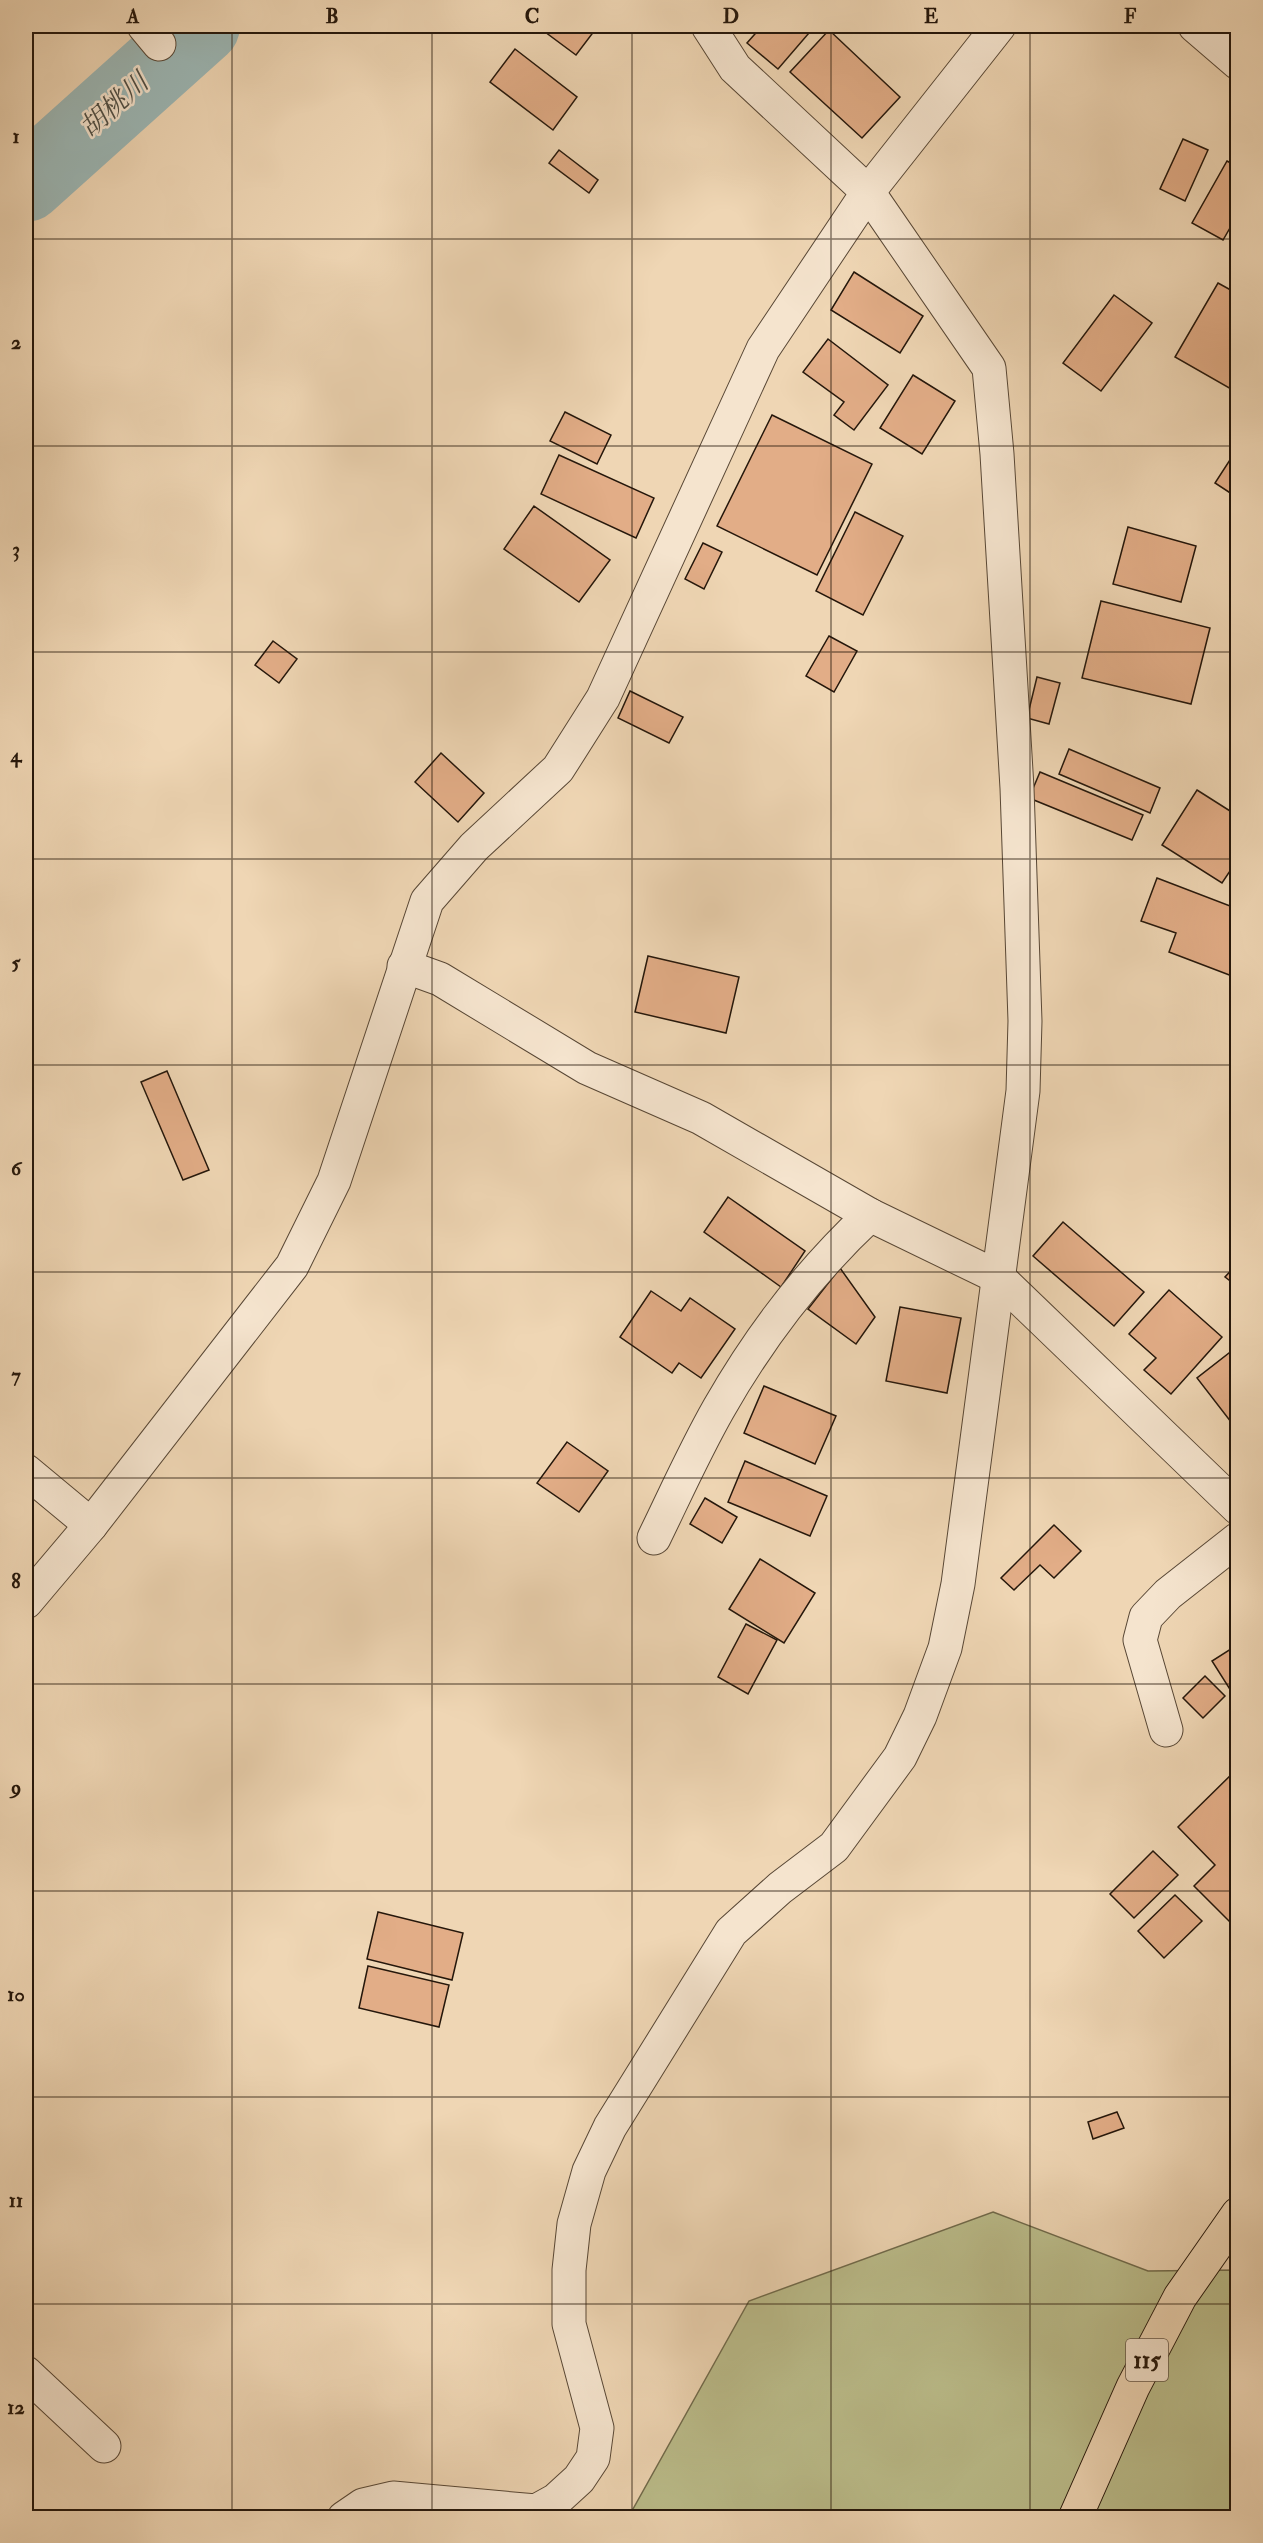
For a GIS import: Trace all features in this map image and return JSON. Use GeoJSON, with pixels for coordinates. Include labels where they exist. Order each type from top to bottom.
{"type":"FeatureCollection","features":[{"type":"Feature","properties":{"kind":"highway","name":"115"},"geometry":{"type":"LineString","coordinates":[[1076,2517],[1133,2386],[1180,2297],[1238,2214]]}},
{"type":"Feature","properties":{"kind":"street"},"geometry":{"type":"LineString","coordinates":[[344,2517],[363,2505],[393,2498],[536,2511],[556,2500],[571,2486],[593,2458],[597,2428],[569,2324],[568,2270],[574,2224],[589,2171],[610,2127],[731,1932],[780,1888],[834,1847],[900,1757],[920,1716],[945,1648],[958,1584],[1023,1091],[1024,1021],[1016,776],[997,454],[989,368],[868,192],[735,68],[708,26]]}},
{"type":"Feature","properties":{"kind":"street"},"geometry":{"type":"LineString","coordinates":[[26,1602],[91,1525],[292,1266],[334,1181],[427,901],[474,847],[558,769],[574,747],[603,698],[763,349],[868,192],[999,26]]}},
{"type":"Feature","properties":{"kind":"street"},"geometry":{"type":"LineString","coordinates":[[1195,26],[1238,63]]}},
{"type":"Feature","properties":{"kind":"street"},"geometry":{"type":"LineString","coordinates":[[404,966],[440,979],[587,1068],[701,1118],[870,1215],[998,1277],[1238,1508]]}},
{"type":"Feature","properties":{"kind":"street"},"geometry":{"type":"LineString","coordinates":[[654,1538],[719,1408],[770,1329],[801,1285],[870,1215]]}},
{"type":"Feature","properties":{"kind":"street"},"geometry":{"type":"LineString","coordinates":[[26,1471],[91,1525]]}},
{"type":"Feature","properties":{"kind":"street"},"geometry":{"type":"LineString","coordinates":[[1166,1730],[1140,1640],[1146,1617],[1168,1594],[1238,1539]]}},
{"type":"Feature","properties":{"kind":"street"},"geometry":{"type":"LineString","coordinates":[[26,2373],[104,2446]]}},
{"type":"Feature","properties":{"kind":"green space"},"geometry":{"type":"Polygon","coordinates":[[[993,2212],[1148,2271],[1237,2270],[1237,2517],[628,2518],[749,2301],[993,2212]]]}},
{"type":"Feature","properties":{"kind":"building"},"geometry":{"type":"Polygon","coordinates":[[[537,26],[598,26],[576,55],[537,26]]]}},
{"type":"Feature","properties":{"kind":"building"},"geometry":{"type":"Polygon","coordinates":[[[762,26],[815,26],[778,69],[747,43],[762,26]]]}},
{"type":"Feature","properties":{"kind":"building"},"geometry":{"type":"Polygon","coordinates":[[[829,30],[900,97],[862,138],[790,72],[829,30]]]}},
{"type":"Feature","properties":{"kind":"building"},"geometry":{"type":"Polygon","coordinates":[[[515,49],[577,97],[553,130],[490,82],[515,49]]]}},
{"type":"Feature","properties":{"kind":"building"},"geometry":{"type":"Polygon","coordinates":[[[1183,139],[1208,150],[1185,201],[1160,189],[1183,139]]]}},
{"type":"Feature","properties":{"kind":"building"},"geometry":{"type":"Polygon","coordinates":[[[559,150],[598,180],[589,193],[549,163],[559,150]]]}},
{"type":"Feature","properties":{"kind":"building"},"geometry":{"type":"Polygon","coordinates":[[[1227,161],[1238,167],[1238,214],[1223,240],[1192,223],[1227,161]]]}},
{"type":"Feature","properties":{"kind":"building"},"geometry":{"type":"Polygon","coordinates":[[[854,272],[923,316],[900,353],[831,310],[854,272]]]}},
{"type":"Feature","properties":{"kind":"building"},"geometry":{"type":"Polygon","coordinates":[[[1218,283],[1238,294],[1238,393],[1175,357],[1218,283]]]}},
{"type":"Feature","properties":{"kind":"building"},"geometry":{"type":"Polygon","coordinates":[[[1114,295],[1152,323],[1101,391],[1063,363],[1114,295]]]}},
{"type":"Feature","properties":{"kind":"building"},"geometry":{"type":"Polygon","coordinates":[[[828,339],[888,385],[854,430],[834,415],[844,402],[803,372],[828,339]]]}},
{"type":"Feature","properties":{"kind":"building"},"geometry":{"type":"Polygon","coordinates":[[[913,375],[955,401],[922,454],[880,428],[913,375]]]}},
{"type":"Feature","properties":{"kind":"building"},"geometry":{"type":"Polygon","coordinates":[[[565,412],[611,435],[597,464],[550,441],[565,412]]]}},
{"type":"Feature","properties":{"kind":"building"},"geometry":{"type":"Polygon","coordinates":[[[772,415],[872,464],[817,575],[717,526],[772,415]]]}},
{"type":"Feature","properties":{"kind":"building"},"geometry":{"type":"Polygon","coordinates":[[[1238,449],[1238,498],[1215,483],[1238,449]]]}},
{"type":"Feature","properties":{"kind":"building"},"geometry":{"type":"Polygon","coordinates":[[[559,455],[654,498],[636,538],[541,494],[559,455]]]}},
{"type":"Feature","properties":{"kind":"building"},"geometry":{"type":"Polygon","coordinates":[[[534,506],[610,560],[579,602],[504,549],[534,506]]]}},
{"type":"Feature","properties":{"kind":"building"},"geometry":{"type":"Polygon","coordinates":[[[855,512],[903,536],[863,615],[816,591],[855,512]]]}},
{"type":"Feature","properties":{"kind":"building"},"geometry":{"type":"Polygon","coordinates":[[[1128,527],[1196,546],[1181,602],[1113,584],[1128,527]]]}},
{"type":"Feature","properties":{"kind":"building"},"geometry":{"type":"Polygon","coordinates":[[[703,543],[722,552],[704,589],[685,579],[703,543]]]}},
{"type":"Feature","properties":{"kind":"building"},"geometry":{"type":"Polygon","coordinates":[[[1101,601],[1210,628],[1191,704],[1082,678],[1101,601]]]}},
{"type":"Feature","properties":{"kind":"building"},"geometry":{"type":"Polygon","coordinates":[[[829,636],[857,651],[834,692],[806,676],[829,636]]]}},
{"type":"Feature","properties":{"kind":"building"},"geometry":{"type":"Polygon","coordinates":[[[273,641],[297,659],[279,683],[255,665],[273,641]]]}},
{"type":"Feature","properties":{"kind":"building"},"geometry":{"type":"Polygon","coordinates":[[[1037,677],[1060,683],[1049,724],[1027,718],[1037,677]]]}},
{"type":"Feature","properties":{"kind":"building"},"geometry":{"type":"Polygon","coordinates":[[[630,691],[683,717],[669,743],[618,718],[630,691]]]}},
{"type":"Feature","properties":{"kind":"building"},"geometry":{"type":"Polygon","coordinates":[[[1069,749],[1160,788],[1150,813],[1059,774],[1069,749]]]}},
{"type":"Feature","properties":{"kind":"building"},"geometry":{"type":"Polygon","coordinates":[[[441,753],[484,793],[458,822],[415,782],[441,753]]]}},
{"type":"Feature","properties":{"kind":"building"},"geometry":{"type":"Polygon","coordinates":[[[1040,772],[1143,815],[1132,840],[1029,798],[1040,772]]]}},
{"type":"Feature","properties":{"kind":"building"},"geometry":{"type":"Polygon","coordinates":[[[1197,790],[1238,816],[1238,859],[1222,883],[1162,845],[1197,790]]]}},
{"type":"Feature","properties":{"kind":"building"},"geometry":{"type":"Polygon","coordinates":[[[1157,878],[1238,909],[1238,961],[1232,976],[1169,952],[1176,933],[1141,921],[1157,878]]]}},
{"type":"Feature","properties":{"kind":"building"},"geometry":{"type":"Polygon","coordinates":[[[648,956],[739,977],[726,1033],[635,1012],[648,956]]]}},
{"type":"Feature","properties":{"kind":"building"},"geometry":{"type":"Polygon","coordinates":[[[167,1071],[209,1170],[183,1180],[141,1082],[167,1071]]]}},
{"type":"Feature","properties":{"kind":"building"},"geometry":{"type":"Polygon","coordinates":[[[728,1197],[805,1251],[781,1287],[704,1232],[728,1197]]]}},
{"type":"Feature","properties":{"kind":"building"},"geometry":{"type":"Polygon","coordinates":[[[1063,1222],[1144,1292],[1114,1326],[1033,1256],[1063,1222]]]}},
{"type":"Feature","properties":{"kind":"building"},"geometry":{"type":"Polygon","coordinates":[[[1238,1263],[1238,1287],[1225,1277],[1238,1263]]]}},
{"type":"Feature","properties":{"kind":"building"},"geometry":{"type":"Polygon","coordinates":[[[840,1268],[875,1317],[856,1344],[808,1309],[840,1268]]]}},
{"type":"Feature","properties":{"kind":"building"},"geometry":{"type":"Polygon","coordinates":[[[1169,1290],[1222,1337],[1171,1394],[1144,1370],[1156,1358],[1129,1334],[1169,1290]]]}},
{"type":"Feature","properties":{"kind":"building"},"geometry":{"type":"Polygon","coordinates":[[[651,1291],[681,1311],[690,1298],[735,1329],[701,1378],[679,1363],[672,1373],[620,1337],[651,1291]]]}},
{"type":"Feature","properties":{"kind":"building"},"geometry":{"type":"Polygon","coordinates":[[[900,1307],[961,1318],[947,1393],[886,1381],[900,1307]]]}},
{"type":"Feature","properties":{"kind":"building"},"geometry":{"type":"Polygon","coordinates":[[[1238,1346],[1238,1431],[1197,1378],[1238,1346]]]}},
{"type":"Feature","properties":{"kind":"building"},"geometry":{"type":"Polygon","coordinates":[[[764,1386],[836,1416],[815,1464],[744,1433],[764,1386]]]}},
{"type":"Feature","properties":{"kind":"building"},"geometry":{"type":"Polygon","coordinates":[[[567,1442],[608,1471],[579,1512],[537,1483],[567,1442]]]}},
{"type":"Feature","properties":{"kind":"building"},"geometry":{"type":"Polygon","coordinates":[[[745,1461],[827,1496],[810,1536],[728,1502],[745,1461]]]}},
{"type":"Feature","properties":{"kind":"building"},"geometry":{"type":"Polygon","coordinates":[[[705,1498],[737,1517],[722,1543],[690,1524],[705,1498]]]}},
{"type":"Feature","properties":{"kind":"building"},"geometry":{"type":"Polygon","coordinates":[[[1054,1525],[1081,1551],[1054,1578],[1040,1565],[1014,1590],[1001,1578],[1054,1525]]]}},
{"type":"Feature","properties":{"kind":"building"},"geometry":{"type":"Polygon","coordinates":[[[760,1559],[815,1593],[784,1643],[729,1609],[760,1559]]]}},
{"type":"Feature","properties":{"kind":"building"},"geometry":{"type":"Polygon","coordinates":[[[746,1624],[777,1640],[748,1694],[718,1677],[746,1624]]]}},
{"type":"Feature","properties":{"kind":"building"},"geometry":{"type":"Polygon","coordinates":[[[1237,1645],[1238,1686],[1231,1691],[1212,1661],[1237,1645]]]}},
{"type":"Feature","properties":{"kind":"building"},"geometry":{"type":"Polygon","coordinates":[[[1205,1676],[1225,1696],[1203,1718],[1183,1698],[1205,1676]]]}},
{"type":"Feature","properties":{"kind":"building"},"geometry":{"type":"Polygon","coordinates":[[[1238,1768],[1238,1920],[1233,1925],[1194,1886],[1215,1865],[1178,1827],[1238,1768]]]}},
{"type":"Feature","properties":{"kind":"building"},"geometry":{"type":"Polygon","coordinates":[[[1153,1851],[1178,1875],[1134,1918],[1110,1894],[1153,1851]]]}},
{"type":"Feature","properties":{"kind":"building"},"geometry":{"type":"Polygon","coordinates":[[[1175,1895],[1202,1921],[1164,1958],[1138,1931],[1175,1895]]]}},
{"type":"Feature","properties":{"kind":"building"},"geometry":{"type":"Polygon","coordinates":[[[378,1912],[463,1933],[452,1980],[367,1959],[378,1912]]]}},
{"type":"Feature","properties":{"kind":"building"},"geometry":{"type":"Polygon","coordinates":[[[368,1966],[449,1985],[439,2027],[359,2008],[368,1966]]]}},
{"type":"Feature","properties":{"kind":"building"},"geometry":{"type":"Polygon","coordinates":[[[1117,2112],[1124,2128],[1093,2139],[1088,2122],[1117,2112]]]}},
{"type":"Feature","properties":{"kind":"waterway","name":"胡桃川"},"geometry":{"type":"LineString","coordinates":[[26,184],[202,26]]}}]}
